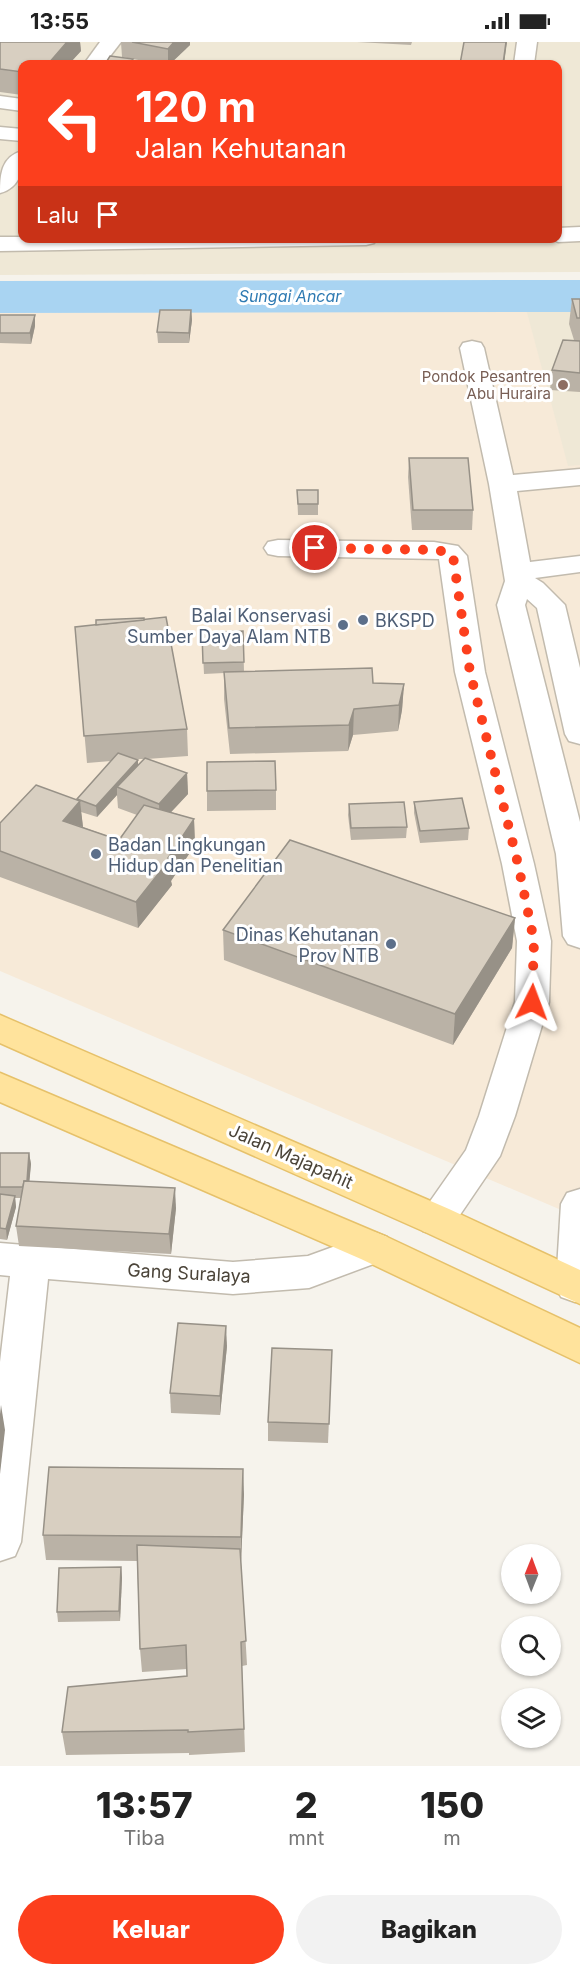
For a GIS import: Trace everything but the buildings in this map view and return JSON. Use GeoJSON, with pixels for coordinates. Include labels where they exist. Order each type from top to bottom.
{"type":"FeatureCollection","features":[{"type":"Feature","properties":{"kind":"main road","name":"Jalan Majapahit"},"geometry":{"type":"LineString","coordinates":[[0,1028],[436,1221],[577,1287]]}},
{"type":"Feature","properties":{"kind":"main road"},"geometry":{"type":"LineString","coordinates":[[0,1087],[374,1248],[580,1346]]}},
{"type":"Feature","properties":{"kind":"street"},"geometry":{"type":"LineString","coordinates":[[97,60],[111,42]]}},
{"type":"Feature","properties":{"kind":"street"},"geometry":{"type":"LineString","coordinates":[[525,60],[527,42]]}},
{"type":"Feature","properties":{"kind":"street"},"geometry":{"type":"LineString","coordinates":[[0,102],[18,104]]}},
{"type":"Feature","properties":{"kind":"street"},"geometry":{"type":"LineString","coordinates":[[0,133],[18,135]]}},
{"type":"Feature","properties":{"kind":"street"},"geometry":{"type":"LineString","coordinates":[[0,186],[18,163]]}},
{"type":"Feature","properties":{"kind":"street"},"geometry":{"type":"LineString","coordinates":[[562,235],[580,234]]}},
{"type":"Feature","properties":{"kind":"street"},"geometry":{"type":"LineString","coordinates":[[0,244],[42,243]]}},
{"type":"Feature","properties":{"kind":"street"},"geometry":{"type":"LineString","coordinates":[[472,348],[502,484],[518,576],[511,605],[572,854],[580,936]]}},
{"type":"Feature","properties":{"kind":"street"},"geometry":{"type":"LineString","coordinates":[[502,484],[580,477]]}},
{"type":"Feature","properties":{"kind":"street"},"geometry":{"type":"LineString","coordinates":[[278,548],[434,550],[447,552],[453,556],[470,672],[518,864],[534,941],[532,1002],[497,1116],[482,1156],[436,1221]]}},
{"type":"Feature","properties":{"kind":"street"},"geometry":{"type":"LineString","coordinates":[[518,576],[580,564]]}},
{"type":"Feature","properties":{"kind":"street"},"geometry":{"type":"LineString","coordinates":[[518,576],[551,605],[580,734]]}},
{"type":"Feature","properties":{"kind":"street"},"geometry":{"type":"LineString","coordinates":[[577,1287],[580,1204]]}},
{"type":"Feature","properties":{"kind":"street","name":"Gang Suralaya"},"geometry":{"type":"LineString","coordinates":[[15,1261],[233,1278],[309,1272],[374,1248]]}},
{"type":"Feature","properties":{"kind":"street"},"geometry":{"type":"LineString","coordinates":[[0,1542],[15,1261]]}},
{"type":"Feature","properties":{"kind":"shaded area"},"geometry":{"type":"Polygon","coordinates":[[[0,42],[580,42],[580,272],[0,275],[0,42]]]}},
{"type":"Feature","properties":{"kind":"shaded area","name":"Pondok Pesantren Abu Huraira"},"geometry":{"type":"Polygon","coordinates":[[[580,303],[580,465],[568,466],[525,305],[580,303]]]}},
{"type":"Feature","properties":{"kind":"shaded area"},"geometry":{"type":"Polygon","coordinates":[[[580,307],[580,1218],[0,971],[0,313],[580,307]]]}},
{"type":"Feature","properties":{"kind":"waterway","name":"Sungai Ancar"},"geometry":{"type":"LineString","coordinates":[[0,297],[580,296]]}},
{"type":"Feature","properties":{"kind":"place","name":"Pondok Pesantren Abu Huraira"},"geometry":{"type":"Point","coordinates":[563,385]}},
{"type":"Feature","properties":{"kind":"place","name":"BKSPD"},"geometry":{"type":"Point","coordinates":[363,620]}},
{"type":"Feature","properties":{"kind":"place","name":"Balai Konservasi Sumber Daya Alam NTB"},"geometry":{"type":"Point","coordinates":[343,625]}},
{"type":"Feature","properties":{"kind":"place","name":"Badan Lingkungan Hidup dan Penelitian"},"geometry":{"type":"Point","coordinates":[96,854]}},
{"type":"Feature","properties":{"kind":"place","name":"Dinas Kehutanan Prov NTB"},"geometry":{"type":"Point","coordinates":[391,944]}},
{"type":"Feature","properties":{"kind":"route"},"geometry":{"type":"LineString","coordinates":[[315,548],[434,550],[447,552],[453,556],[470,672],[518,864],[534,941],[532,1002]]}}]}
